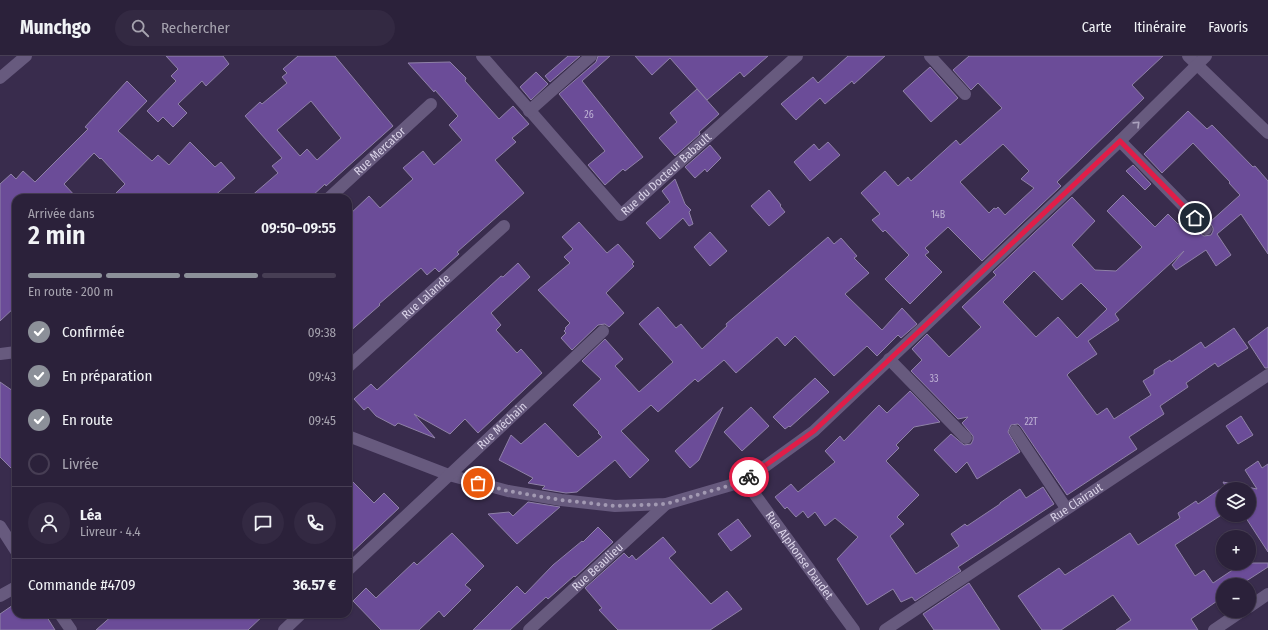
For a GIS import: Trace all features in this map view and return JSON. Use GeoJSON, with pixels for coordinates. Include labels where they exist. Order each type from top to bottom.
{"type":"FeatureCollection","features":[{"type":"Feature","properties":{"kind":"street"},"geometry":{"type":"LineString","coordinates":[[0,78],[26,56]]}},
{"type":"Feature","properties":{"kind":"street","name":"Rue du Docteur Babault"},"geometry":{"type":"LineString","coordinates":[[482,56],[621,215],[794,57]]}},
{"type":"Feature","properties":{"kind":"street"},"geometry":{"type":"LineString","coordinates":[[529,111],[591,56]]}},
{"type":"Feature","properties":{"kind":"street"},"geometry":{"type":"LineString","coordinates":[[930,56],[965,94]]}},
{"type":"Feature","properties":{"kind":"street"},"geometry":{"type":"LineString","coordinates":[[1188,56],[1268,133]]}},
{"type":"Feature","properties":{"kind":"street"},"geometry":{"type":"LineString","coordinates":[[352,438],[449,476],[508,491],[561,500],[615,506],[666,504],[745,481],[814,431],[1120,141],[1206,56]]}},
{"type":"Feature","properties":{"kind":"street","name":"Rue Mercator"},"geometry":{"type":"LineString","coordinates":[[333,194],[431,104]]}},
{"type":"Feature","properties":{"kind":"street"},"geometry":{"type":"LineString","coordinates":[[1120,141],[1206,229]]}},
{"type":"Feature","properties":{"kind":"street","name":"Rue Lalande"},"geometry":{"type":"LineString","coordinates":[[352,363],[504,226]]}},
{"type":"Feature","properties":{"kind":"street","name":"Rue Méchain"},"geometry":{"type":"LineString","coordinates":[[352,566],[603,331]]}},
{"type":"Feature","properties":{"kind":"street"},"geometry":{"type":"LineString","coordinates":[[0,354],[12,352]]}},
{"type":"Feature","properties":{"kind":"street"},"geometry":{"type":"LineString","coordinates":[[890,359],[966,438]]}},
{"type":"Feature","properties":{"kind":"street","name":"Rue Clairaut"},"geometry":{"type":"LineString","coordinates":[[885,630],[1066,508],[1268,375]]}},
{"type":"Feature","properties":{"kind":"street"},"geometry":{"type":"LineString","coordinates":[[1015,431],[1066,508]]}},
{"type":"Feature","properties":{"kind":"street","name":"Rue Alphonse Daudet"},"geometry":{"type":"LineString","coordinates":[[745,481],[854,630]]}},
{"type":"Feature","properties":{"kind":"street","name":"Rue Beaulieu"},"geometry":{"type":"LineString","coordinates":[[529,630],[666,504]]}},
{"type":"Feature","properties":{"kind":"street"},"geometry":{"type":"LineString","coordinates":[[0,526],[12,544]]}},
{"type":"Feature","properties":{"kind":"street"},"geometry":{"type":"LineString","coordinates":[[0,596],[12,589]]}},
{"type":"Feature","properties":{"kind":"street"},"geometry":{"type":"LineString","coordinates":[[1256,602],[1268,594]]}},
{"type":"Feature","properties":{"kind":"street"},"geometry":{"type":"LineString","coordinates":[[284,630],[297,618]]}},
{"type":"Feature","properties":{"kind":"street"},"geometry":{"type":"LineString","coordinates":[[1214,630],[1232,618]]}},
{"type":"Feature","properties":{"kind":"building"},"geometry":{"type":"Polygon","coordinates":[[[166,56],[223,56],[229,64],[206,86],[202,81],[178,104],[187,113],[173,127],[163,117],[158,122],[147,111],[176,81],[171,76],[178,69],[166,56]]]}},
{"type":"Feature","properties":{"kind":"building"},"geometry":{"type":"Polygon","coordinates":[[[298,56],[335,56],[393,126],[326,186],[325,184],[314,194],[254,194],[278,173],[272,166],[282,158],[245,116],[260,102],[262,104],[287,83],[282,77],[287,73],[283,69],[298,56]],[[311,101],[277,130],[300,156],[307,149],[317,160],[341,138],[311,101]]]}},
{"type":"Feature","properties":{"kind":"building"},"geometry":{"type":"Polygon","coordinates":[[[568,56],[580,56],[550,82],[545,76],[568,56]]]}},
{"type":"Feature","properties":{"kind":"building"},"geometry":{"type":"Polygon","coordinates":[[[598,56],[610,56],[582,81],[643,157],[625,171],[623,169],[605,185],[588,165],[605,151],[559,94],[596,62],[598,56]]]}},
{"type":"Feature","properties":{"kind":"building"},"geometry":{"type":"Polygon","coordinates":[[[635,56],[768,56],[744,77],[740,72],[707,100],[670,58],[652,75],[635,56]]]}},
{"type":"Feature","properties":{"kind":"building"},"geometry":{"type":"Polygon","coordinates":[[[848,56],[885,56],[854,84],[852,81],[825,104],[820,98],[796,120],[781,104],[813,77],[818,83],[848,56]]]}},
{"type":"Feature","properties":{"kind":"building"},"geometry":{"type":"Polygon","coordinates":[[[969,56],[1163,56],[1132,85],[1144,98],[1057,182],[1061,186],[982,261],[948,227],[925,248],[929,252],[925,255],[942,272],[910,304],[885,279],[909,255],[885,230],[883,232],[872,220],[880,214],[861,193],[885,171],[898,186],[908,177],[911,181],[956,140],[960,145],[1002,108],[978,83],[971,90],[953,70],[969,56]],[[1003,144],[960,182],[989,213],[994,208],[996,209],[998,207],[1005,215],[1034,188],[1021,179],[1029,171],[1003,144]]]}},
{"type":"Feature","properties":{"kind":"building"},"geometry":{"type":"Polygon","coordinates":[[[450,62],[466,78],[465,81],[499,119],[513,106],[529,124],[512,138],[516,142],[495,160],[524,193],[457,252],[459,254],[439,272],[435,268],[427,275],[421,268],[352,330],[352,212],[369,196],[380,208],[413,179],[403,168],[423,151],[434,165],[462,140],[449,125],[458,116],[408,63],[450,62]]]}},
{"type":"Feature","properties":{"kind":"building"},"geometry":{"type":"Polygon","coordinates":[[[930,67],[958,98],[931,122],[903,91],[930,67]]]}},
{"type":"Feature","properties":{"kind":"building"},"geometry":{"type":"Polygon","coordinates":[[[536,72],[548,84],[531,100],[520,87],[536,72]]]}},
{"type":"Feature","properties":{"kind":"building"},"geometry":{"type":"Polygon","coordinates":[[[127,81],[147,101],[118,131],[152,161],[158,155],[169,165],[190,142],[215,167],[221,162],[235,178],[217,194],[115,194],[125,184],[101,158],[100,159],[94,153],[64,184],[73,194],[12,194],[12,310],[0,321],[0,184],[11,174],[16,179],[23,171],[35,182],[88,129],[85,127],[127,81]]]}},
{"type":"Feature","properties":{"kind":"building"},"geometry":{"type":"Polygon","coordinates":[[[697,89],[719,114],[699,132],[700,134],[675,156],[659,138],[677,122],[670,113],[697,89]]]}},
{"type":"Feature","properties":{"kind":"building"},"geometry":{"type":"Polygon","coordinates":[[[1188,111],[1207,129],[1212,125],[1253,167],[1255,166],[1268,181],[1268,254],[1241,214],[1217,234],[1231,255],[1216,266],[1206,250],[1176,270],[1172,265],[1184,251],[1115,314],[1119,320],[1088,341],[1097,354],[1067,375],[1097,415],[1107,408],[1114,419],[1151,395],[1143,381],[1154,374],[1154,370],[1170,360],[1171,362],[1201,342],[1205,348],[1234,328],[1248,348],[1218,367],[1215,363],[1186,383],[1188,387],[1160,406],[1164,414],[1129,437],[1137,449],[1067,495],[1018,424],[1011,425],[1008,432],[1020,452],[977,479],[967,462],[956,473],[934,450],[951,434],[964,445],[971,444],[973,436],[962,423],[968,417],[958,419],[911,371],[922,360],[912,349],[927,334],[949,357],[981,327],[962,307],[996,275],[993,272],[1072,197],[1095,221],[1072,245],[1095,270],[1116,271],[1142,247],[1107,211],[1123,195],[1155,227],[1168,214],[1178,224],[1185,218],[1204,236],[1211,235],[1213,231],[1210,222],[1240,195],[1229,183],[1230,182],[1193,143],[1162,173],[1144,154],[1188,111]],[[1034,271],[1003,302],[1036,337],[1058,317],[1077,338],[1107,309],[1081,283],[1062,300],[1034,271]]]}},
{"type":"Feature","properties":{"kind":"building"},"geometry":{"type":"Polygon","coordinates":[[[828,142],[840,155],[810,181],[794,162],[814,144],[819,150],[828,142]]]}},
{"type":"Feature","properties":{"kind":"building"},"geometry":{"type":"Polygon","coordinates":[[[710,145],[721,158],[707,172],[705,169],[695,178],[685,167],[710,145]]]}},
{"type":"Feature","properties":{"kind":"building"},"geometry":{"type":"Polygon","coordinates":[[[1133,165],[1151,184],[1145,190],[1126,171],[1133,165]]]}},
{"type":"Feature","properties":{"kind":"building"},"geometry":{"type":"Polygon","coordinates":[[[675,179],[685,204],[691,210],[689,212],[693,224],[689,226],[683,218],[660,239],[646,223],[670,202],[662,191],[675,179]]]}},
{"type":"Feature","properties":{"kind":"building"},"geometry":{"type":"Polygon","coordinates":[[[769,190],[785,212],[769,226],[751,206],[769,190]]]}},
{"type":"Feature","properties":{"kind":"building"},"geometry":{"type":"Polygon","coordinates":[[[579,222],[607,253],[618,244],[634,262],[632,264],[634,266],[606,293],[624,313],[609,327],[605,324],[598,325],[572,350],[561,338],[566,333],[564,331],[566,329],[565,328],[570,323],[538,290],[570,263],[564,257],[573,249],[562,237],[579,222]]]}},
{"type":"Feature","properties":{"kind":"building"},"geometry":{"type":"Polygon","coordinates":[[[710,232],[727,251],[710,266],[694,247],[710,232]]]}},
{"type":"Feature","properties":{"kind":"building"},"geometry":{"type":"Polygon","coordinates":[[[828,237],[834,244],[841,238],[857,256],[854,258],[869,273],[845,294],[882,330],[902,308],[917,324],[901,338],[898,335],[877,356],[867,346],[834,376],[795,336],[785,346],[777,337],[736,373],[724,360],[698,382],[695,379],[658,412],[651,405],[621,431],[649,460],[630,478],[615,460],[577,492],[566,493],[542,489],[545,486],[528,483],[533,478],[499,460],[511,435],[521,444],[545,423],[578,457],[602,437],[573,405],[601,379],[582,361],[605,339],[623,359],[615,366],[639,392],[673,362],[639,324],[658,307],[676,328],[681,324],[702,349],[727,326],[726,324],[828,237]]]}},
{"type":"Feature","properties":{"kind":"building"},"geometry":{"type":"Polygon","coordinates":[[[518,263],[530,277],[491,313],[501,325],[496,330],[517,353],[521,349],[542,373],[478,433],[465,419],[450,434],[414,414],[435,438],[398,423],[395,426],[376,416],[368,407],[364,410],[354,399],[371,384],[377,390],[501,276],[503,277],[518,263]]]}},
{"type":"Feature","properties":{"kind":"building"},"geometry":{"type":"Polygon","coordinates":[[[1268,327],[1268,368],[1265,368],[1248,342],[1268,327]]]}},
{"type":"Feature","properties":{"kind":"building"},"geometry":{"type":"Polygon","coordinates":[[[815,378],[829,392],[790,427],[789,426],[785,429],[773,417],[815,378]]]}},
{"type":"Feature","properties":{"kind":"building"},"geometry":{"type":"Polygon","coordinates":[[[0,382],[12,390],[12,469],[0,457],[0,382]]]}},
{"type":"Feature","properties":{"kind":"building"},"geometry":{"type":"Polygon","coordinates":[[[910,391],[940,422],[914,427],[896,445],[899,448],[886,461],[919,495],[897,517],[904,524],[890,536],[916,574],[959,546],[951,534],[965,524],[967,526],[1020,489],[1026,498],[1043,487],[1054,504],[958,567],[961,571],[915,601],[912,597],[901,602],[893,589],[867,605],[837,559],[858,537],[835,518],[825,526],[815,512],[808,518],[803,511],[796,517],[787,507],[785,509],[775,497],[791,484],[798,492],[835,462],[825,451],[840,436],[844,441],[879,405],[887,413],[910,391]]]}},
{"type":"Feature","properties":{"kind":"building"},"geometry":{"type":"Polygon","coordinates":[[[723,407],[699,460],[690,468],[675,451],[723,407]]]}},
{"type":"Feature","properties":{"kind":"building"},"geometry":{"type":"Polygon","coordinates":[[[751,407],[769,426],[742,451],[724,432],[751,407]]]}},
{"type":"Feature","properties":{"kind":"building"},"geometry":{"type":"Polygon","coordinates":[[[1241,416],[1253,435],[1238,444],[1226,426],[1241,416]]]}},
{"type":"Feature","properties":{"kind":"building"},"geometry":{"type":"Polygon","coordinates":[[[1258,461],[1262,468],[1268,464],[1268,552],[1256,534],[1256,530],[1254,530],[1249,522],[1256,522],[1257,489],[1256,482],[1253,482],[1245,470],[1258,461]]]}},
{"type":"Feature","properties":{"kind":"building"},"geometry":{"type":"Polygon","coordinates":[[[352,481],[374,503],[384,493],[399,508],[352,552],[352,481]]]}},
{"type":"Feature","properties":{"kind":"building"},"geometry":{"type":"Polygon","coordinates":[[[1216,492],[1216,519],[1175,545],[1195,576],[1204,570],[1213,583],[1216,581],[1216,602],[1191,619],[1198,630],[1116,630],[1131,620],[1113,595],[1061,630],[1042,630],[1018,596],[1059,568],[1065,575],[1130,533],[1138,545],[1180,518],[1178,513],[1196,501],[1198,504],[1216,492]]]}},
{"type":"Feature","properties":{"kind":"building"},"geometry":{"type":"Polygon","coordinates":[[[528,502],[560,507],[517,544],[488,514],[509,512],[513,516],[528,502]]]}},
{"type":"Feature","properties":{"kind":"building"},"geometry":{"type":"Polygon","coordinates":[[[738,519],[751,536],[731,551],[718,534],[738,519]]]}},
{"type":"Feature","properties":{"kind":"building"},"geometry":{"type":"Polygon","coordinates":[[[598,527],[613,542],[575,577],[574,576],[548,599],[546,597],[510,630],[473,630],[517,586],[525,594],[553,565],[582,541],[583,542],[598,527]]]}},
{"type":"Feature","properties":{"kind":"building"},"geometry":{"type":"Polygon","coordinates":[[[452,533],[484,566],[465,585],[471,590],[444,617],[439,611],[419,630],[381,630],[353,601],[366,588],[376,598],[414,562],[417,565],[452,533]]]}},
{"type":"Feature","properties":{"kind":"building"},"geometry":{"type":"Polygon","coordinates":[[[663,537],[676,552],[669,558],[711,604],[727,591],[742,609],[710,630],[618,630],[599,610],[602,608],[585,588],[624,553],[629,558],[632,555],[636,560],[663,537]]]}},
{"type":"Feature","properties":{"kind":"building"},"geometry":{"type":"Polygon","coordinates":[[[1256,563],[1268,563],[1268,567],[1251,578],[1220,578],[1232,570],[1256,570],[1256,563]]]}},
{"type":"Feature","properties":{"kind":"building"},"geometry":{"type":"Polygon","coordinates":[[[969,583],[1000,630],[934,630],[923,614],[969,583]]]}},
{"type":"Feature","properties":{"kind":"building"},"geometry":{"type":"Polygon","coordinates":[[[12,606],[12,618],[48,618],[55,630],[0,630],[0,614],[12,606]]]}},
{"type":"Feature","properties":{"kind":"building"},"geometry":{"type":"Polygon","coordinates":[[[110,618],[261,618],[248,630],[96,630],[110,618]]]}},
{"type":"Feature","properties":{"kind":"way so far"},"geometry":{"type":"LineString","coordinates":[[478,483],[508,491],[561,500],[615,506],[666,504],[745,481],[749,477]]}},
{"type":"Feature","properties":{"kind":"route"},"geometry":{"type":"LineString","coordinates":[[749,477],[814,431],[1120,141],[1195,218]]}}]}
